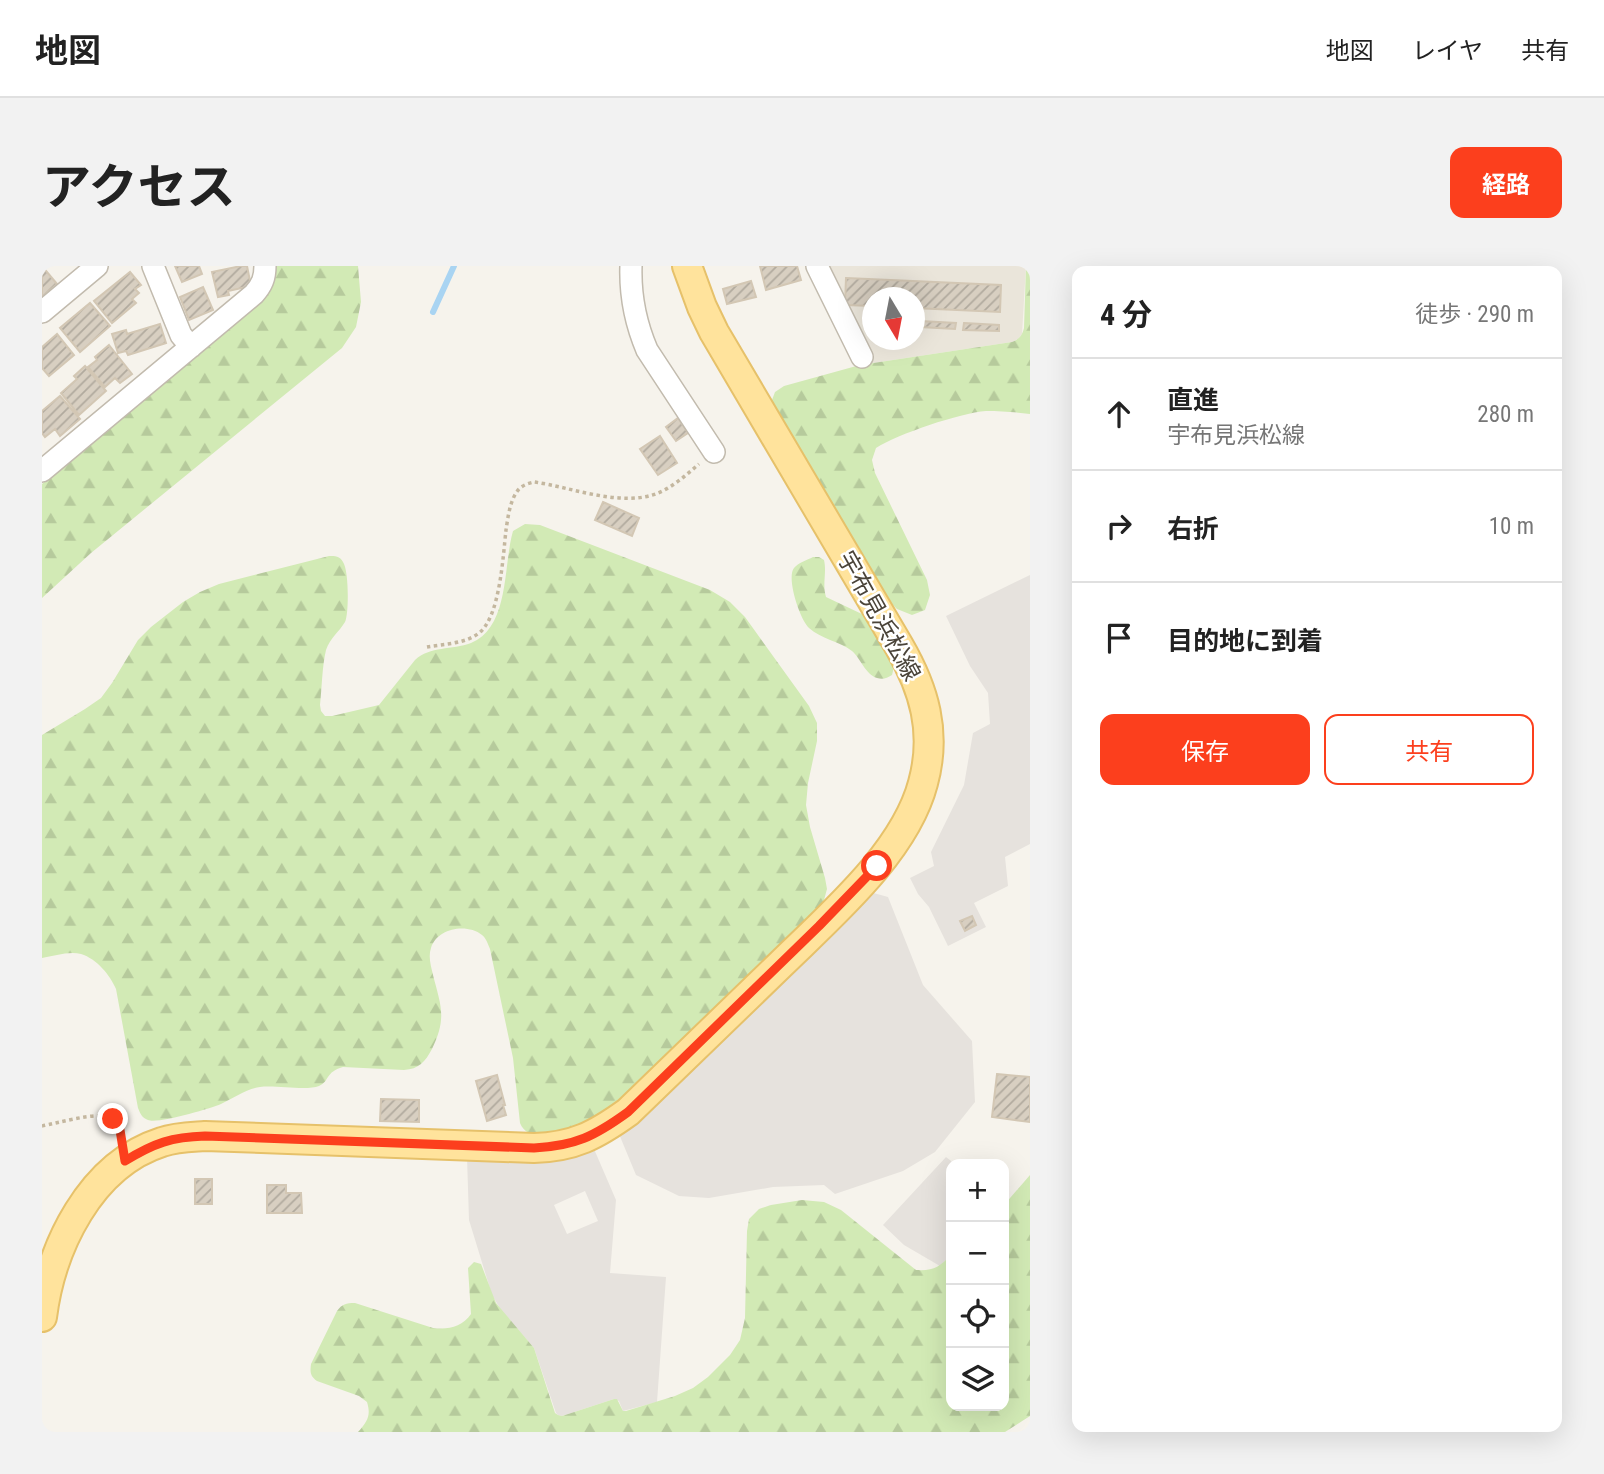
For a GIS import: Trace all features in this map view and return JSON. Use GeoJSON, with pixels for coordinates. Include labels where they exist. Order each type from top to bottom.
{"type":"FeatureCollection","features":[{"type":"Feature","properties":{"kind":"main road","name":"宇布見浜松線"},"geometry":{"type":"LineString","coordinates":[[42,1317],[55,1261],[73,1222],[97,1188],[125,1161],[162,1142],[194,1136],[534,1148],[567,1145],[598,1132],[628,1112],[773,972],[861,884],[902,831],[918,799],[927,765],[929,729],[919,686],[908,662],[714,332],[687,266]]}},
{"type":"Feature","properties":{"kind":"street"},"geometry":{"type":"LineString","coordinates":[[42,312],[97,266]]}},
{"type":"Feature","properties":{"kind":"street"},"geometry":{"type":"LineString","coordinates":[[153,266],[181,335],[191,347]]}},
{"type":"Feature","properties":{"kind":"street"},"geometry":{"type":"LineString","coordinates":[[42,471],[254,294],[265,275],[265,266]]}},
{"type":"Feature","properties":{"kind":"street"},"geometry":{"type":"LineString","coordinates":[[631,266],[632,302],[640,335],[647,350],[714,452]]}},
{"type":"Feature","properties":{"kind":"street"},"geometry":{"type":"LineString","coordinates":[[817,266],[862,356]]}},
{"type":"Feature","properties":{"kind":"path"},"geometry":{"type":"LineString","coordinates":[[427,647],[471,638],[488,624],[493,614],[501,571],[508,512],[519,489],[526,484],[534,482],[587,493],[638,498],[658,493],[676,483],[714,452]]}},
{"type":"Feature","properties":{"kind":"path"},"geometry":{"type":"LineString","coordinates":[[42,1126],[106,1116],[113,1119],[120,1130],[125,1161]]}},
{"type":"Feature","properties":{"kind":"shaded area"},"geometry":{"type":"Polygon","coordinates":[[[810,266],[1026,266],[1022,334],[1012,342],[860,365],[810,266]]]}},
{"type":"Feature","properties":{"kind":"shaded area"},"geometry":{"type":"Polygon","coordinates":[[[1030,575],[1030,844],[1005,857],[1008,886],[974,903],[986,927],[948,946],[929,907],[910,878],[934,866],[931,852],[964,785],[973,733],[990,724],[988,693],[970,666],[946,616],[1030,575]]]}},
{"type":"Feature","properties":{"kind":"shaded area"},"geometry":{"type":"Polygon","coordinates":[[[870,892],[888,897],[923,985],[972,1041],[975,1102],[935,1152],[903,1171],[835,1194],[824,1185],[773,1187],[709,1198],[679,1196],[636,1175],[619,1134],[870,892]]]}},
{"type":"Feature","properties":{"kind":"shaded area"},"geometry":{"type":"Polygon","coordinates":[[[594,1149],[616,1200],[610,1273],[666,1277],[657,1402],[623,1411],[619,1401],[614,1399],[558,1415],[534,1348],[501,1310],[492,1295],[469,1220],[467,1157],[570,1157],[594,1149]],[[585,1191],[554,1205],[567,1234],[598,1221],[585,1191]]]}},
{"type":"Feature","properties":{"kind":"shaded area"},"geometry":{"type":"Polygon","coordinates":[[[946,1157],[949,1159],[946,1159],[946,1260],[940,1266],[904,1245],[883,1225],[946,1157]]]}},
{"type":"Feature","properties":{"kind":"green space"},"geometry":{"type":"Polygon","coordinates":[[[275,266],[358,266],[361,302],[356,327],[342,348],[91,553],[42,598],[42,484],[261,301],[275,266]]]}},
{"type":"Feature","properties":{"kind":"green space"},"geometry":{"type":"Polygon","coordinates":[[[1026,266],[1030,266],[1030,414],[986,411],[946,420],[886,442],[876,448],[872,460],[875,473],[927,580],[930,595],[925,610],[912,615],[897,609],[885,597],[774,410],[772,400],[775,392],[784,386],[860,365],[1014,341],[1024,328],[1026,266]]]}},
{"type":"Feature","properties":{"kind":"green space"},"geometry":{"type":"Polygon","coordinates":[[[525,524],[540,525],[710,590],[730,602],[745,617],[809,706],[817,723],[817,741],[806,805],[827,889],[819,908],[619,1102],[584,1123],[553,1135],[539,1136],[527,1132],[520,1123],[513,1058],[490,949],[482,935],[469,929],[446,932],[434,941],[431,948],[430,962],[441,1020],[432,1049],[418,1066],[404,1070],[343,1067],[333,1071],[319,1086],[260,1087],[195,1112],[162,1120],[146,1119],[138,1108],[116,989],[110,978],[98,964],[81,954],[67,953],[42,958],[42,735],[101,698],[138,640],[183,602],[219,584],[329,556],[339,557],[345,567],[348,602],[345,622],[326,650],[321,711],[325,716],[332,716],[379,705],[415,660],[427,652],[471,643],[484,635],[493,624],[503,594],[513,531],[525,524]]]}},
{"type":"Feature","properties":{"kind":"green space"},"geometry":{"type":"Polygon","coordinates":[[[813,557],[824,560],[826,597],[864,615],[872,624],[892,658],[892,675],[883,679],[873,676],[852,651],[819,635],[805,624],[795,599],[792,573],[794,568],[813,557]]]}},
{"type":"Feature","properties":{"kind":"green space"},"geometry":{"type":"Polygon","coordinates":[[[1030,1175],[1030,1416],[1005,1432],[358,1432],[368,1418],[367,1402],[359,1396],[317,1381],[311,1374],[311,1364],[337,1311],[344,1304],[355,1303],[433,1328],[459,1325],[471,1314],[468,1268],[474,1262],[481,1264],[496,1303],[534,1348],[555,1413],[558,1415],[614,1399],[617,1399],[623,1411],[626,1411],[675,1396],[708,1377],[730,1355],[740,1340],[745,1318],[749,1219],[759,1209],[802,1200],[824,1202],[841,1210],[916,1270],[936,1267],[946,1260],[946,1411],[1009,1411],[1009,1199],[1030,1175]]]}},
{"type":"Feature","properties":{"kind":"building"},"geometry":{"type":"Polygon","coordinates":[[[42,266],[57,284],[42,297],[42,266]]]}},
{"type":"Feature","properties":{"kind":"building"},"geometry":{"type":"Polygon","coordinates":[[[175,266],[199,266],[202,274],[182,282],[175,266]]]}},
{"type":"Feature","properties":{"kind":"building"},"geometry":{"type":"Polygon","coordinates":[[[247,266],[251,286],[228,291],[229,295],[218,297],[212,272],[247,266]]]}},
{"type":"Feature","properties":{"kind":"building"},"geometry":{"type":"Polygon","coordinates":[[[760,266],[797,266],[801,280],[766,290],[760,266]]]}},
{"type":"Feature","properties":{"kind":"building"},"geometry":{"type":"Polygon","coordinates":[[[130,272],[141,285],[135,289],[139,293],[132,299],[136,303],[112,323],[94,301],[130,272]]]}},
{"type":"Feature","properties":{"kind":"building"},"geometry":{"type":"Polygon","coordinates":[[[846,278],[1001,285],[1000,312],[925,309],[925,287],[862,287],[862,306],[845,305],[846,278]]]}},
{"type":"Feature","properties":{"kind":"building"},"geometry":{"type":"Polygon","coordinates":[[[751,281],[756,297],[727,304],[723,289],[751,281]]]}},
{"type":"Feature","properties":{"kind":"building"},"geometry":{"type":"Polygon","coordinates":[[[203,287],[213,310],[189,320],[180,297],[203,287]]]}},
{"type":"Feature","properties":{"kind":"building"},"geometry":{"type":"Polygon","coordinates":[[[90,303],[110,326],[80,352],[60,328],[90,303]]]}},
{"type":"Feature","properties":{"kind":"building"},"geometry":{"type":"Polygon","coordinates":[[[925,321],[956,323],[955,329],[925,327],[925,321]]]}},
{"type":"Feature","properties":{"kind":"building"},"geometry":{"type":"Polygon","coordinates":[[[964,323],[999,325],[999,331],[963,330],[964,323]]]}},
{"type":"Feature","properties":{"kind":"building"},"geometry":{"type":"Polygon","coordinates":[[[160,324],[166,343],[128,355],[126,351],[118,353],[112,334],[126,330],[127,334],[160,324]]]}},
{"type":"Feature","properties":{"kind":"building"},"geometry":{"type":"Polygon","coordinates":[[[57,334],[74,355],[49,376],[42,368],[42,347],[57,334]]]}},
{"type":"Feature","properties":{"kind":"building"},"geometry":{"type":"Polygon","coordinates":[[[109,345],[132,374],[120,383],[115,378],[105,387],[88,367],[109,345]]]}},
{"type":"Feature","properties":{"kind":"building"},"geometry":{"type":"Polygon","coordinates":[[[85,366],[106,391],[79,415],[61,393],[77,379],[74,376],[85,366]]]}},
{"type":"Feature","properties":{"kind":"building"},"geometry":{"type":"Polygon","coordinates":[[[60,396],[80,419],[60,436],[55,429],[45,437],[42,433],[42,411],[60,396]]]}},
{"type":"Feature","properties":{"kind":"building"},"geometry":{"type":"Polygon","coordinates":[[[678,418],[688,433],[676,441],[666,427],[678,418]]]}},
{"type":"Feature","properties":{"kind":"building"},"geometry":{"type":"Polygon","coordinates":[[[660,436],[677,463],[658,475],[640,449],[660,436]]]}},
{"type":"Feature","properties":{"kind":"building"},"geometry":{"type":"Polygon","coordinates":[[[603,502],[639,518],[632,536],[595,520],[603,502]]]}},
{"type":"Feature","properties":{"kind":"building"},"geometry":{"type":"Polygon","coordinates":[[[972,916],[976,925],[965,931],[960,921],[972,916]]]}},
{"type":"Feature","properties":{"kind":"building"},"geometry":{"type":"Polygon","coordinates":[[[997,1074],[1030,1077],[1030,1122],[992,1117],[997,1074]]]}},
{"type":"Feature","properties":{"kind":"building"},"geometry":{"type":"Polygon","coordinates":[[[497,1075],[506,1115],[487,1121],[476,1081],[497,1075]]]}},
{"type":"Feature","properties":{"kind":"building"},"geometry":{"type":"Polygon","coordinates":[[[381,1099],[419,1100],[419,1122],[380,1121],[381,1099]]]}},
{"type":"Feature","properties":{"kind":"building"},"geometry":{"type":"Polygon","coordinates":[[[195,1179],[212,1179],[212,1204],[195,1204],[195,1179]]]}},
{"type":"Feature","properties":{"kind":"building"},"geometry":{"type":"Polygon","coordinates":[[[267,1185],[286,1185],[286,1193],[301,1193],[302,1213],[267,1213],[267,1185]]]}},
{"type":"Feature","properties":{"kind":"waterway"},"geometry":{"type":"LineString","coordinates":[[433,312],[454,266]]}},
{"type":"Feature","properties":{"kind":"route"},"geometry":{"type":"LineString","coordinates":[[113,1119],[120,1130],[125,1161],[162,1142],[182,1137],[534,1148],[567,1145],[583,1140],[628,1112],[877,866]]}}]}
